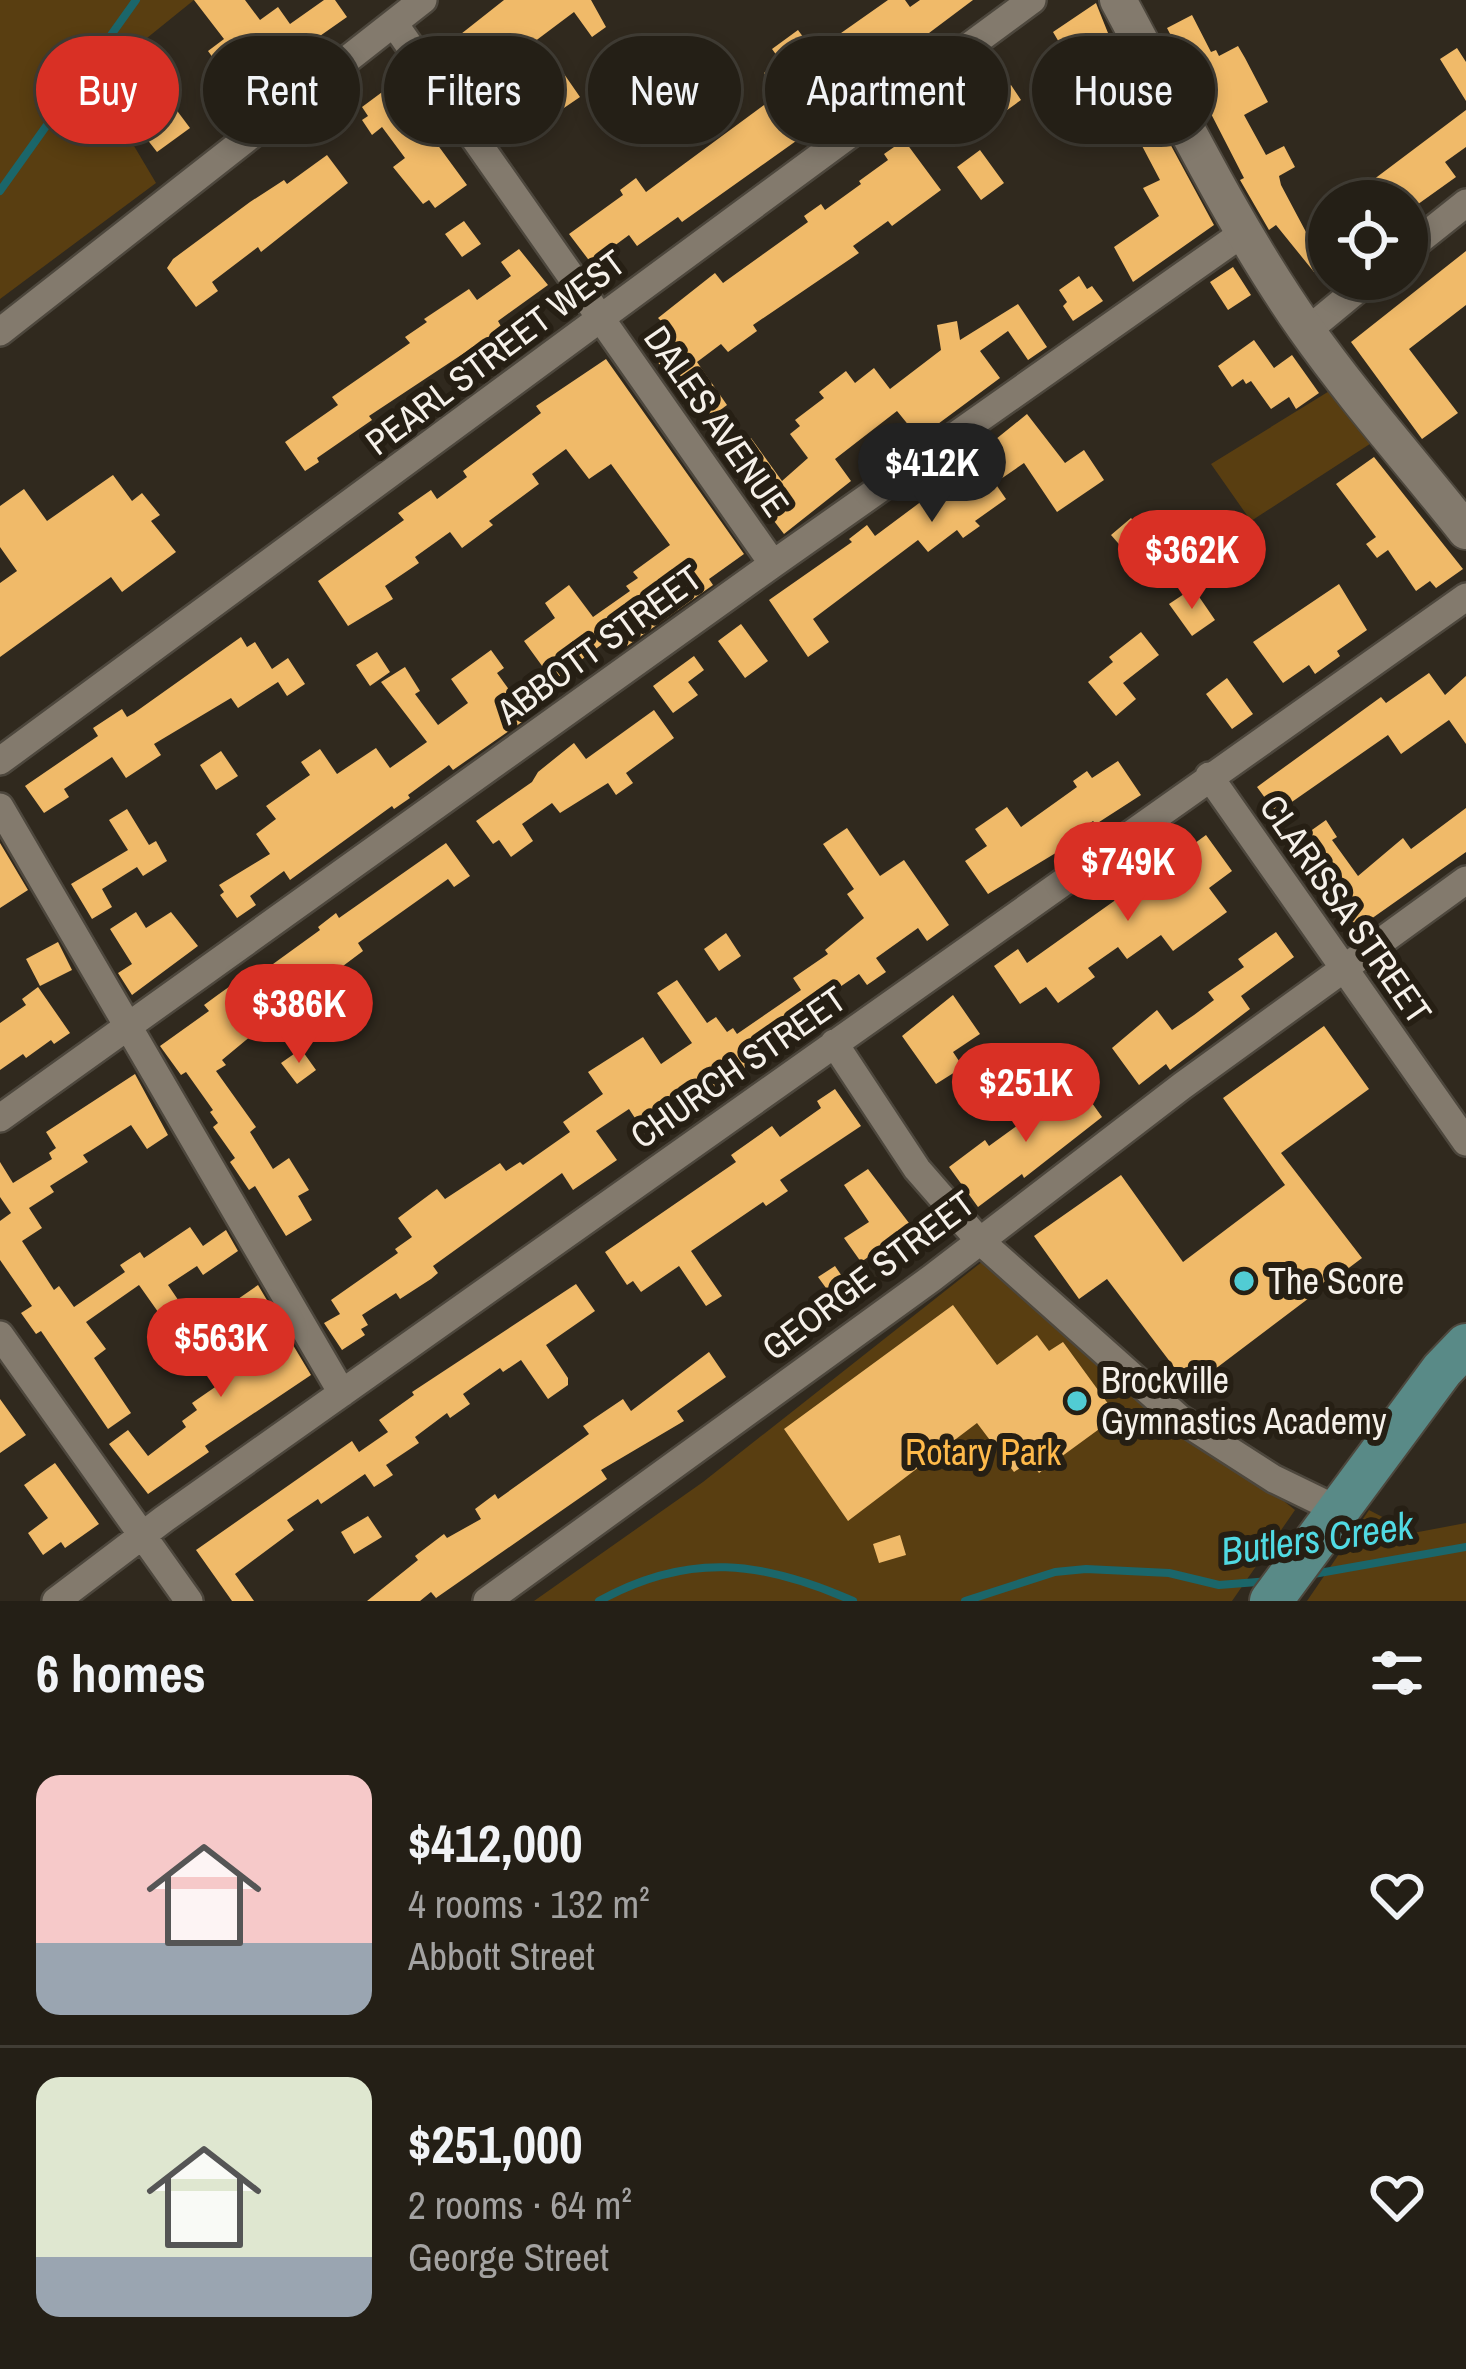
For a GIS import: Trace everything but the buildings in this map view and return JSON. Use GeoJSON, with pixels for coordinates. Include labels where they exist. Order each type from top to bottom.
{"type":"FeatureCollection","features":[{"type":"Feature","properties":{"kind":"main road"},"geometry":{"type":"LineString","coordinates":[[1270,1601],[1442,1370],[1466,1345]]}},
{"type":"Feature","properties":{"kind":"street"},"geometry":{"type":"LineString","coordinates":[[0,332],[423,0]]}},
{"type":"Feature","properties":{"kind":"street","name":"PEARL STREET WEST"},"geometry":{"type":"LineString","coordinates":[[0,761],[1032,0]]}},
{"type":"Feature","properties":{"kind":"street"},"geometry":{"type":"LineString","coordinates":[[1118,0],[1243,233],[1307,331],[1466,531]]}},
{"type":"Feature","properties":{"kind":"street","name":"DALES AVENUE"},"geometry":{"type":"LineString","coordinates":[[395,25],[773,564]]}},
{"type":"Feature","properties":{"kind":"street"},"geometry":{"type":"LineString","coordinates":[[1428,233],[1466,203]]}},
{"type":"Feature","properties":{"kind":"street","name":"ABBOTT STREET"},"geometry":{"type":"LineString","coordinates":[[0,1118],[1243,233]]}},
{"type":"Feature","properties":{"kind":"street"},"geometry":{"type":"LineString","coordinates":[[1307,331],[1345,300]]}},
{"type":"Feature","properties":{"kind":"street","name":"CHURCH STREET"},"geometry":{"type":"LineString","coordinates":[[56,1601],[1466,597]]}},
{"type":"Feature","properties":{"kind":"street","name":"CLARISSA STREET"},"geometry":{"type":"LineString","coordinates":[[1209,776],[1466,1142]]}},
{"type":"Feature","properties":{"kind":"street"},"geometry":{"type":"LineString","coordinates":[[0,807],[342,1393]]}},
{"type":"Feature","properties":{"kind":"street","name":"GEORGE STREET"},"geometry":{"type":"LineString","coordinates":[[488,1601],[1466,880]]}},
{"type":"Feature","properties":{"kind":"street"},"geometry":{"type":"LineString","coordinates":[[834,1043],[916,1169],[978,1239],[1178,1418],[1274,1479],[1338,1510]]}},
{"type":"Feature","properties":{"kind":"street"},"geometry":{"type":"LineString","coordinates":[[0,1335],[190,1601]]}},
{"type":"Feature","properties":{"kind":"green space"},"geometry":{"type":"Polygon","coordinates":[[[0,0],[194,0],[149,36],[36,36],[36,144],[133,144],[156,183],[0,299],[0,0]]]}},
{"type":"Feature","properties":{"kind":"green space"},"geometry":{"type":"Polygon","coordinates":[[[1331,390],[1376,440],[1251,521],[1211,464],[1331,390]]]}},
{"type":"Feature","properties":{"kind":"green space","name":"Rotary Park"},"geometry":{"type":"Polygon","coordinates":[[[983,1261],[1295,1510],[1232,1601],[534,1601],[703,1482],[983,1261]]]}},
{"type":"Feature","properties":{"kind":"green space"},"geometry":{"type":"Polygon","coordinates":[[[1369,1510],[1413,1533],[1466,1523],[1466,1601],[1307,1601],[1369,1510]]]}},
{"type":"Feature","properties":{"kind":"waterway","name":"Butlers Creek"},"geometry":{"type":"LineString","coordinates":[[0,191],[136,0]]}},
{"type":"Feature","properties":{"kind":"waterway","name":"Butlers Creek"},"geometry":{"type":"LineString","coordinates":[[1308,1575],[1466,1547]]}},
{"type":"Feature","properties":{"kind":"waterway","name":"Butlers Creek"},"geometry":{"type":"LineString","coordinates":[[599,1601],[664,1574],[726,1567],[788,1577],[853,1601]]}},
{"type":"Feature","properties":{"kind":"waterway","name":"Butlers Creek"},"geometry":{"type":"LineString","coordinates":[[965,1601],[1055,1572],[1086,1569],[1169,1573],[1219,1585],[1270,1581]]}},
{"type":"Feature","properties":{"kind":"place","name":"The Score"},"geometry":{"type":"Point","coordinates":[1244,1281]}},
{"type":"Feature","properties":{"kind":"place","name":"Brockville Gymnastics Academy"},"geometry":{"type":"Point","coordinates":[1077,1401]}}]}
